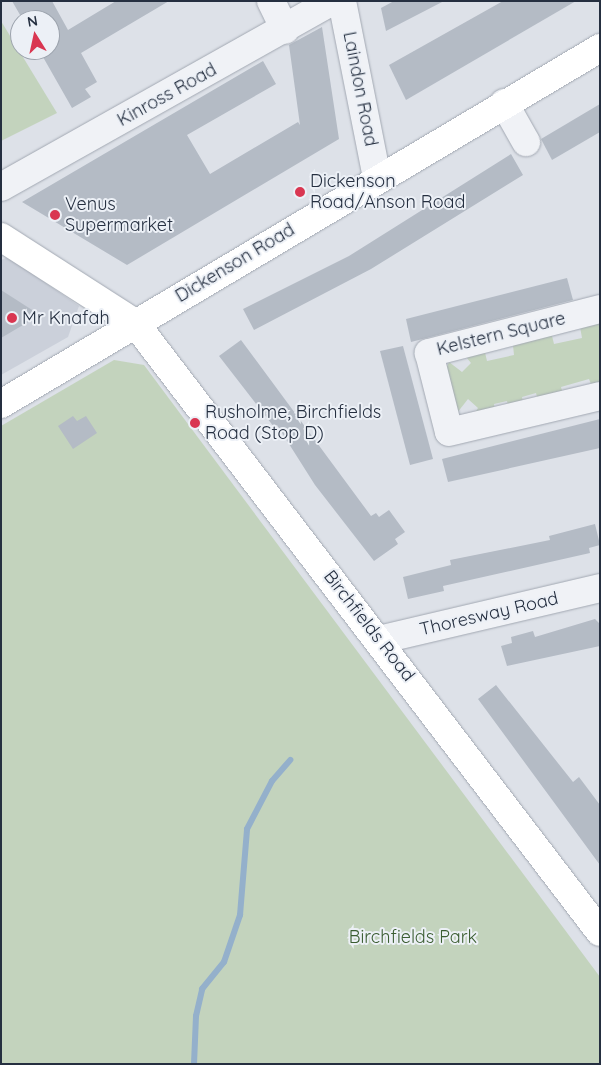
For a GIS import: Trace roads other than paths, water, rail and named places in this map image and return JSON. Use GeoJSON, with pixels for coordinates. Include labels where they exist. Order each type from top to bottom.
{"type":"FeatureCollection","features":[{"type":"Feature","properties":{"kind":"highway","name":"Dickenson Road"},"geometry":{"type":"LineString","coordinates":[[1,404],[377,178],[600,48]]}},
{"type":"Feature","properties":{"kind":"highway"},"geometry":{"type":"LineString","coordinates":[[1,238],[135,323]]}},
{"type":"Feature","properties":{"kind":"highway","name":"Birchfields Road"},"geometry":{"type":"LineString","coordinates":[[135,323],[379,640],[600,932]]}},
{"type":"Feature","properties":{"kind":"street"},"geometry":{"type":"LineString","coordinates":[[271,1],[284,30]]}},
{"type":"Feature","properties":{"kind":"street","name":"Kinross Road"},"geometry":{"type":"LineString","coordinates":[[1,187],[284,30],[332,1]]}},
{"type":"Feature","properties":{"kind":"street","name":"Laindon Road"},"geometry":{"type":"LineString","coordinates":[[342,1],[377,178]]}},
{"type":"Feature","properties":{"kind":"street"},"geometry":{"type":"LineString","coordinates":[[504,103],[526,142]]}},
{"type":"Feature","properties":{"kind":"street","name":"Kelstern Square"},"geometry":{"type":"LineString","coordinates":[[598,304],[429,353],[449,432],[600,396]]}},
{"type":"Feature","properties":{"kind":"street","name":"Thoresway Road"},"geometry":{"type":"LineString","coordinates":[[379,640],[600,588]]}},
{"type":"Feature","properties":{"kind":"waterway"},"geometry":{"type":"LineString","coordinates":[[194,1064],[196,1016],[202,989],[224,962],[240,915],[247,829],[272,781],[290,760]]}},
{"type":"Feature","properties":{"kind":"place","name":"Dickenson Road/Anson Road"},"geometry":{"type":"Point","coordinates":[300,192]}},
{"type":"Feature","properties":{"kind":"place","name":"Venus Supermarket"},"geometry":{"type":"Point","coordinates":[55,215]}},
{"type":"Feature","properties":{"kind":"place","name":"Mr Knafah"},"geometry":{"type":"Point","coordinates":[12,318]}},
{"type":"Feature","properties":{"kind":"place","name":"Rusholme, Birchfields Road (Stop D)"},"geometry":{"type":"Point","coordinates":[195,423]}},
{"type":"Feature","properties":{"kind":"park label","name":"Birchfields Park"},"geometry":{"type":"Point","coordinates":[413,937]}}]}
